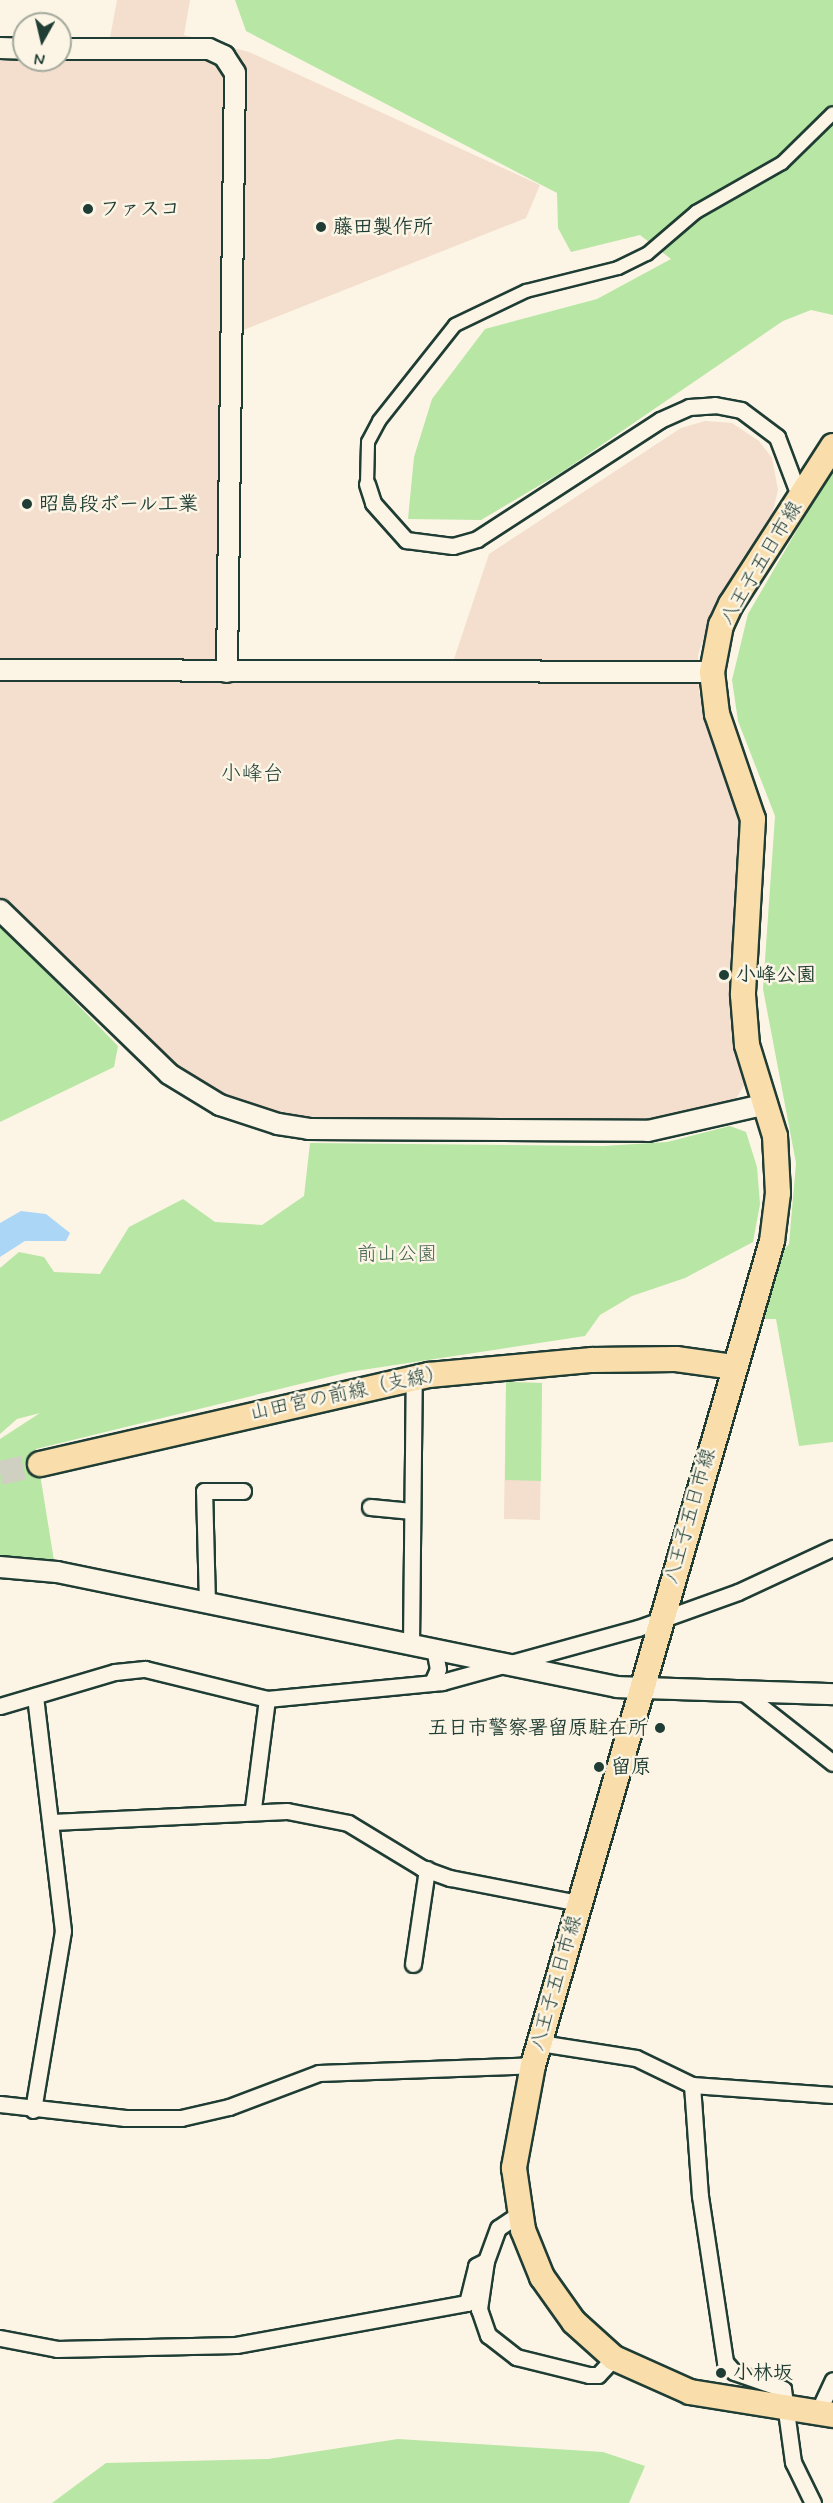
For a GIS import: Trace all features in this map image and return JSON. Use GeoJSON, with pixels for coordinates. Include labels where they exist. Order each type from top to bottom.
{"type":"FeatureCollection","features":[{"type":"Feature","properties":{"kind":"main road","name":"八王子五日市線"},"geometry":{"type":"LineString","coordinates":[[825,2414],[683,2390],[614,2358],[554,2296],[519,2214],[515,2144],[536,2054],[638,1690],[776,1218],[778,1164],[767,1104],[747,1045],[743,994],[753,819],[717,714],[712,672],[721,625],[731,604],[833,446]]}},
{"type":"Feature","properties":{"kind":"main road","name":"山田宮の前線（支線）"},"geometry":{"type":"LineString","coordinates":[[39,1464],[414,1377],[591,1360],[676,1359],[734,1366]]}},
{"type":"Feature","properties":{"kind":"street"},"geometry":{"type":"LineString","coordinates":[[72,49],[209,49],[224,56],[235,73],[227,672]]}},
{"type":"Feature","properties":{"kind":"street"},"geometry":{"type":"LineString","coordinates":[[800,498],[777,437],[741,410],[715,405],[688,407],[660,420],[477,539],[453,546],[406,540],[373,503],[367,484],[368,442],[379,421],[455,325],[526,291],[618,268],[646,254],[696,212],[782,164],[833,113]]}},
{"type":"Feature","properties":{"kind":"street"},"geometry":{"type":"LineString","coordinates":[[0,670],[712,672]]}},
{"type":"Feature","properties":{"kind":"street"},"geometry":{"type":"LineString","coordinates":[[0,910],[169,1074],[220,1105],[278,1124],[308,1129],[648,1131],[767,1104]]}},
{"type":"Feature","properties":{"kind":"street"},"geometry":{"type":"LineString","coordinates":[[411,1644],[414,1377]]}},
{"type":"Feature","properties":{"kind":"street"},"geometry":{"type":"LineString","coordinates":[[207,1603],[204,1491],[243,1491]]}},
{"type":"Feature","properties":{"kind":"street"},"geometry":{"type":"LineString","coordinates":[[370,1507],[412,1511]]}},
{"type":"Feature","properties":{"kind":"street"},"geometry":{"type":"LineString","coordinates":[[0,1706],[145,1669],[267,1699],[432,1683],[512,1665],[659,1620],[770,1579],[833,1548]]}},
{"type":"Feature","properties":{"kind":"street"},"geometry":{"type":"LineString","coordinates":[[0,1567],[57,1572],[638,1690],[833,1694]]}},
{"type":"Feature","properties":{"kind":"street"},"geometry":{"type":"LineString","coordinates":[[432,1683],[438,1669],[434,1649]]}},
{"type":"Feature","properties":{"kind":"street"},"geometry":{"type":"LineString","coordinates":[[744,1693],[833,1763]]}},
{"type":"Feature","properties":{"kind":"street"},"geometry":{"type":"LineString","coordinates":[[33,2110],[63,1931],[52,1822],[35,1696]]}},
{"type":"Feature","properties":{"kind":"street"},"geometry":{"type":"LineString","coordinates":[[254,1808],[267,1699]]}},
{"type":"Feature","properties":{"kind":"street"},"geometry":{"type":"LineString","coordinates":[[52,1822],[254,1808],[348,1823],[427,1869],[579,1903]]}},
{"type":"Feature","properties":{"kind":"street"},"geometry":{"type":"LineString","coordinates":[[413,1964],[427,1869]]}},
{"type":"Feature","properties":{"kind":"street"},"geometry":{"type":"LineString","coordinates":[[0,2104],[33,2110],[181,2118],[229,2108],[318,2073],[536,2054],[636,2058],[692,2085],[833,2095]]}},
{"type":"Feature","properties":{"kind":"street"},"geometry":{"type":"LineString","coordinates":[[692,2085],[700,2196],[726,2362],[734,2372],[780,2386],[793,2462],[813,2503]]}},
{"type":"Feature","properties":{"kind":"street"},"geometry":{"type":"LineString","coordinates":[[519,2214],[498,2228],[486,2261],[480,2316],[499,2346],[531,2362],[598,2375],[614,2358]]}},
{"type":"Feature","properties":{"kind":"street"},"geometry":{"type":"LineString","coordinates":[[0,2338],[57,2349],[236,2345],[467,2303],[476,2266],[486,2261]]}},
{"type":"Feature","properties":{"kind":"street"},"geometry":{"type":"LineString","coordinates":[[825,2414],[833,2380]]}},
{"type":"Feature","properties":{"kind":"shaded area"},"geometry":{"type":"Polygon","coordinates":[[[117,0],[190,0],[184,35],[249,52],[540,185],[526,218],[241,331],[227,672],[454,659],[489,554],[681,428],[705,421],[732,423],[759,441],[772,458],[778,490],[773,511],[711,615],[698,655],[699,693],[731,775],[742,834],[729,976],[748,1079],[734,1102],[659,1121],[322,1119],[272,1113],[211,1093],[147,1047],[0,897],[0,56],[12,57],[12,72],[72,72],[72,55],[107,54],[117,0]]]}},
{"type":"Feature","properties":{"kind":"shaded area"},"geometry":{"type":"Polygon","coordinates":[[[506,1382],[542,1383],[540,1520],[504,1519],[506,1382]]]}},
{"type":"Feature","properties":{"kind":"green space"},"geometry":{"type":"Polygon","coordinates":[[[235,0],[833,0],[833,315],[811,310],[783,321],[562,472],[481,520],[408,519],[414,457],[432,399],[485,329],[597,299],[671,259],[640,235],[571,252],[558,228],[557,193],[246,31],[235,0]]]}},
{"type":"Feature","properties":{"kind":"green space"},"geometry":{"type":"Polygon","coordinates":[[[833,468],[833,1442],[799,1446],[776,1319],[764,1319],[782,1252],[789,1244],[796,1163],[763,989],[775,816],[738,721],[732,680],[748,614],[833,468]]]}},
{"type":"Feature","properties":{"kind":"green space"},"geometry":{"type":"Polygon","coordinates":[[[0,925],[118,1046],[114,1067],[0,1122],[0,925]]]}},
{"type":"Feature","properties":{"kind":"green space","name":"前山公園"},"geometry":{"type":"Polygon","coordinates":[[[730,1126],[746,1132],[757,1167],[760,1204],[753,1242],[685,1278],[632,1296],[600,1315],[585,1336],[349,1372],[36,1449],[55,1567],[0,1565],[0,1439],[40,1413],[17,1419],[0,1434],[0,1268],[19,1252],[44,1257],[54,1272],[100,1274],[129,1227],[183,1199],[215,1222],[262,1225],[304,1196],[310,1143],[604,1146],[667,1142],[730,1126]]]}},
{"type":"Feature","properties":{"kind":"green space"},"geometry":{"type":"Polygon","coordinates":[[[506,1382],[542,1383],[541,1481],[505,1480],[506,1382]]]}},
{"type":"Feature","properties":{"kind":"green space"},"geometry":{"type":"Polygon","coordinates":[[[398,2439],[603,2452],[645,2466],[629,2503],[52,2503],[106,2463],[268,2459],[398,2439]]]}},
{"type":"Feature","properties":{"kind":"water"},"geometry":{"type":"Polygon","coordinates":[[[21,1211],[46,1214],[70,1233],[66,1241],[25,1241],[0,1257],[0,1223],[21,1211]]]}},
{"type":"Feature","properties":{"kind":"tunnel"},"geometry":{"type":"LineString","coordinates":[[0,1473],[40,1464]]}},
{"type":"Feature","properties":{"kind":"place","name":"ファスコ"},"geometry":{"type":"Point","coordinates":[88,209]}},
{"type":"Feature","properties":{"kind":"place","name":"藤田製作所"},"geometry":{"type":"Point","coordinates":[321,227]}},
{"type":"Feature","properties":{"kind":"place","name":"昭島段ボール工業"},"geometry":{"type":"Point","coordinates":[27,504]}},
{"type":"Feature","properties":{"kind":"place","name":"小峰公園"},"geometry":{"type":"Point","coordinates":[724,975]}},
{"type":"Feature","properties":{"kind":"place","name":"五日市警察署留原駐在所"},"geometry":{"type":"Point","coordinates":[660,1728]}},
{"type":"Feature","properties":{"kind":"place","name":"留原"},"geometry":{"type":"Point","coordinates":[599,1767]}},
{"type":"Feature","properties":{"kind":"place","name":"小林坂"},"geometry":{"type":"Point","coordinates":[721,2373]}},
{"type":"Feature","properties":{"kind":"district","name":"小峰台"},"geometry":{"type":"Point","coordinates":[252,774]}}]}
